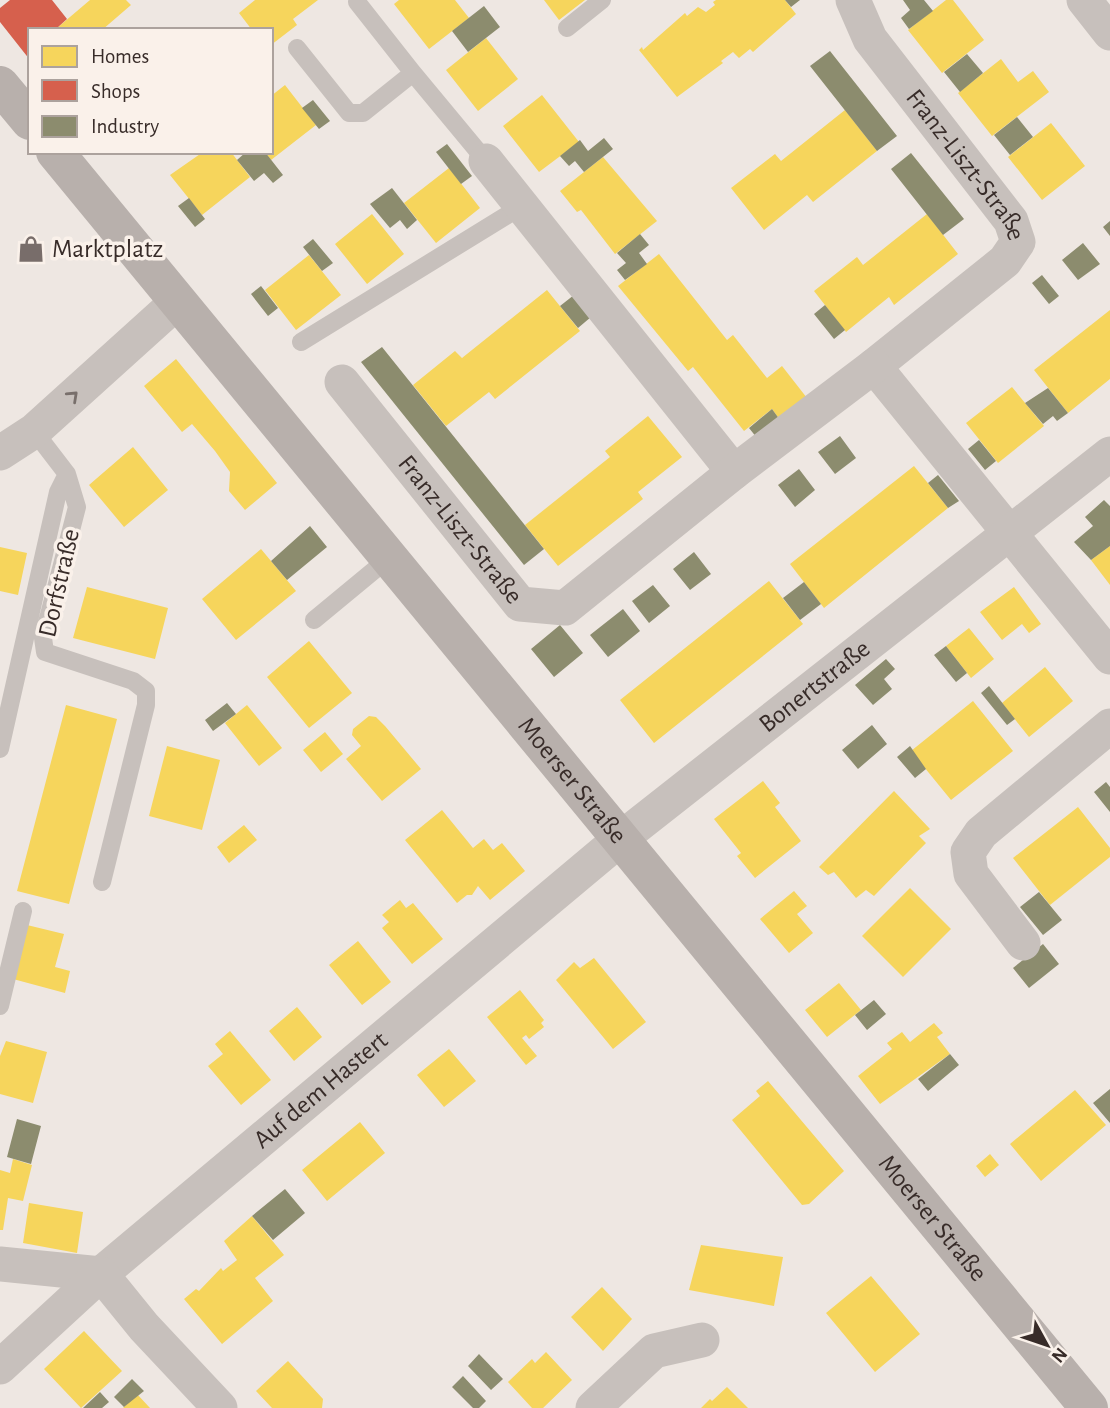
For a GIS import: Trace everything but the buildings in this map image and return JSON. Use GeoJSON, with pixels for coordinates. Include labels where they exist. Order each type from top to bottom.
{"type":"FeatureCollection","features":[{"type":"Feature","properties":{"kind":"main road"},"geometry":{"type":"LineString","coordinates":[[0,85],[28,119]]}},
{"type":"Feature","properties":{"kind":"main road","name":"Moerser Straße"},"geometry":{"type":"LineString","coordinates":[[57,154],[618,840],[837,1099],[1089,1408]]}},
{"type":"Feature","properties":{"kind":"street","name":"Franz-Liszt-Straße"},"geometry":{"type":"LineString","coordinates":[[342,382],[520,604],[565,608],[734,472],[874,366],[1005,261],[1018,242],[1011,220],[870,39],[853,0]]}},
{"type":"Feature","properties":{"kind":"street"},"geometry":{"type":"LineString","coordinates":[[1084,0],[1110,33]]}},
{"type":"Feature","properties":{"kind":"street"},"geometry":{"type":"LineString","coordinates":[[486,161],[734,472]]}},
{"type":"Feature","properties":{"kind":"street"},"geometry":{"type":"LineString","coordinates":[[0,453],[34,431],[178,301]]}},
{"type":"Feature","properties":{"kind":"street"},"geometry":{"type":"LineString","coordinates":[[874,366],[1110,657]]}},
{"type":"Feature","properties":{"kind":"street","name":"Bonertstraße"},"geometry":{"type":"LineString","coordinates":[[618,840],[1110,454]]}},
{"type":"Feature","properties":{"kind":"street"},"geometry":{"type":"LineString","coordinates":[[1023,943],[971,874],[968,852],[981,833],[1110,726]]}},
{"type":"Feature","properties":{"kind":"street","name":"Auf dem Hastert"},"geometry":{"type":"LineString","coordinates":[[0,1367],[101,1275],[618,840]]}},
{"type":"Feature","properties":{"kind":"street"},"geometry":{"type":"LineString","coordinates":[[0,1264],[101,1275],[144,1327],[220,1408]]}},
{"type":"Feature","properties":{"kind":"street"},"geometry":{"type":"LineString","coordinates":[[593,1408],[654,1351],[702,1340]]}},
{"type":"Feature","properties":{"kind":"lane"},"geometry":{"type":"LineString","coordinates":[[566,28],[602,0]]}},
{"type":"Feature","properties":{"kind":"lane"},"geometry":{"type":"LineString","coordinates":[[357,2],[486,161]]}},
{"type":"Feature","properties":{"kind":"lane"},"geometry":{"type":"LineString","coordinates":[[297,48],[349,113],[363,113],[413,73]]}},
{"type":"Feature","properties":{"kind":"lane"},"geometry":{"type":"LineString","coordinates":[[301,342],[522,206]]}},
{"type":"Feature","properties":{"kind":"lane","name":"Dorfstraße"},"geometry":{"type":"LineString","coordinates":[[34,431],[67,474],[77,507],[43,638],[45,652],[133,681],[146,691],[146,705],[102,882]]}},
{"type":"Feature","properties":{"kind":"lane"},"geometry":{"type":"LineString","coordinates":[[0,749],[58,492],[67,474]]}},
{"type":"Feature","properties":{"kind":"lane"},"geometry":{"type":"LineString","coordinates":[[314,620],[389,558]]}},
{"type":"Feature","properties":{"kind":"lane"},"geometry":{"type":"LineString","coordinates":[[0,1006],[23,911]]}},
{"type":"Feature","properties":{"kind":"place","name":"Marktplatz"},"geometry":{"type":"Point","coordinates":[31,249]}}]}
